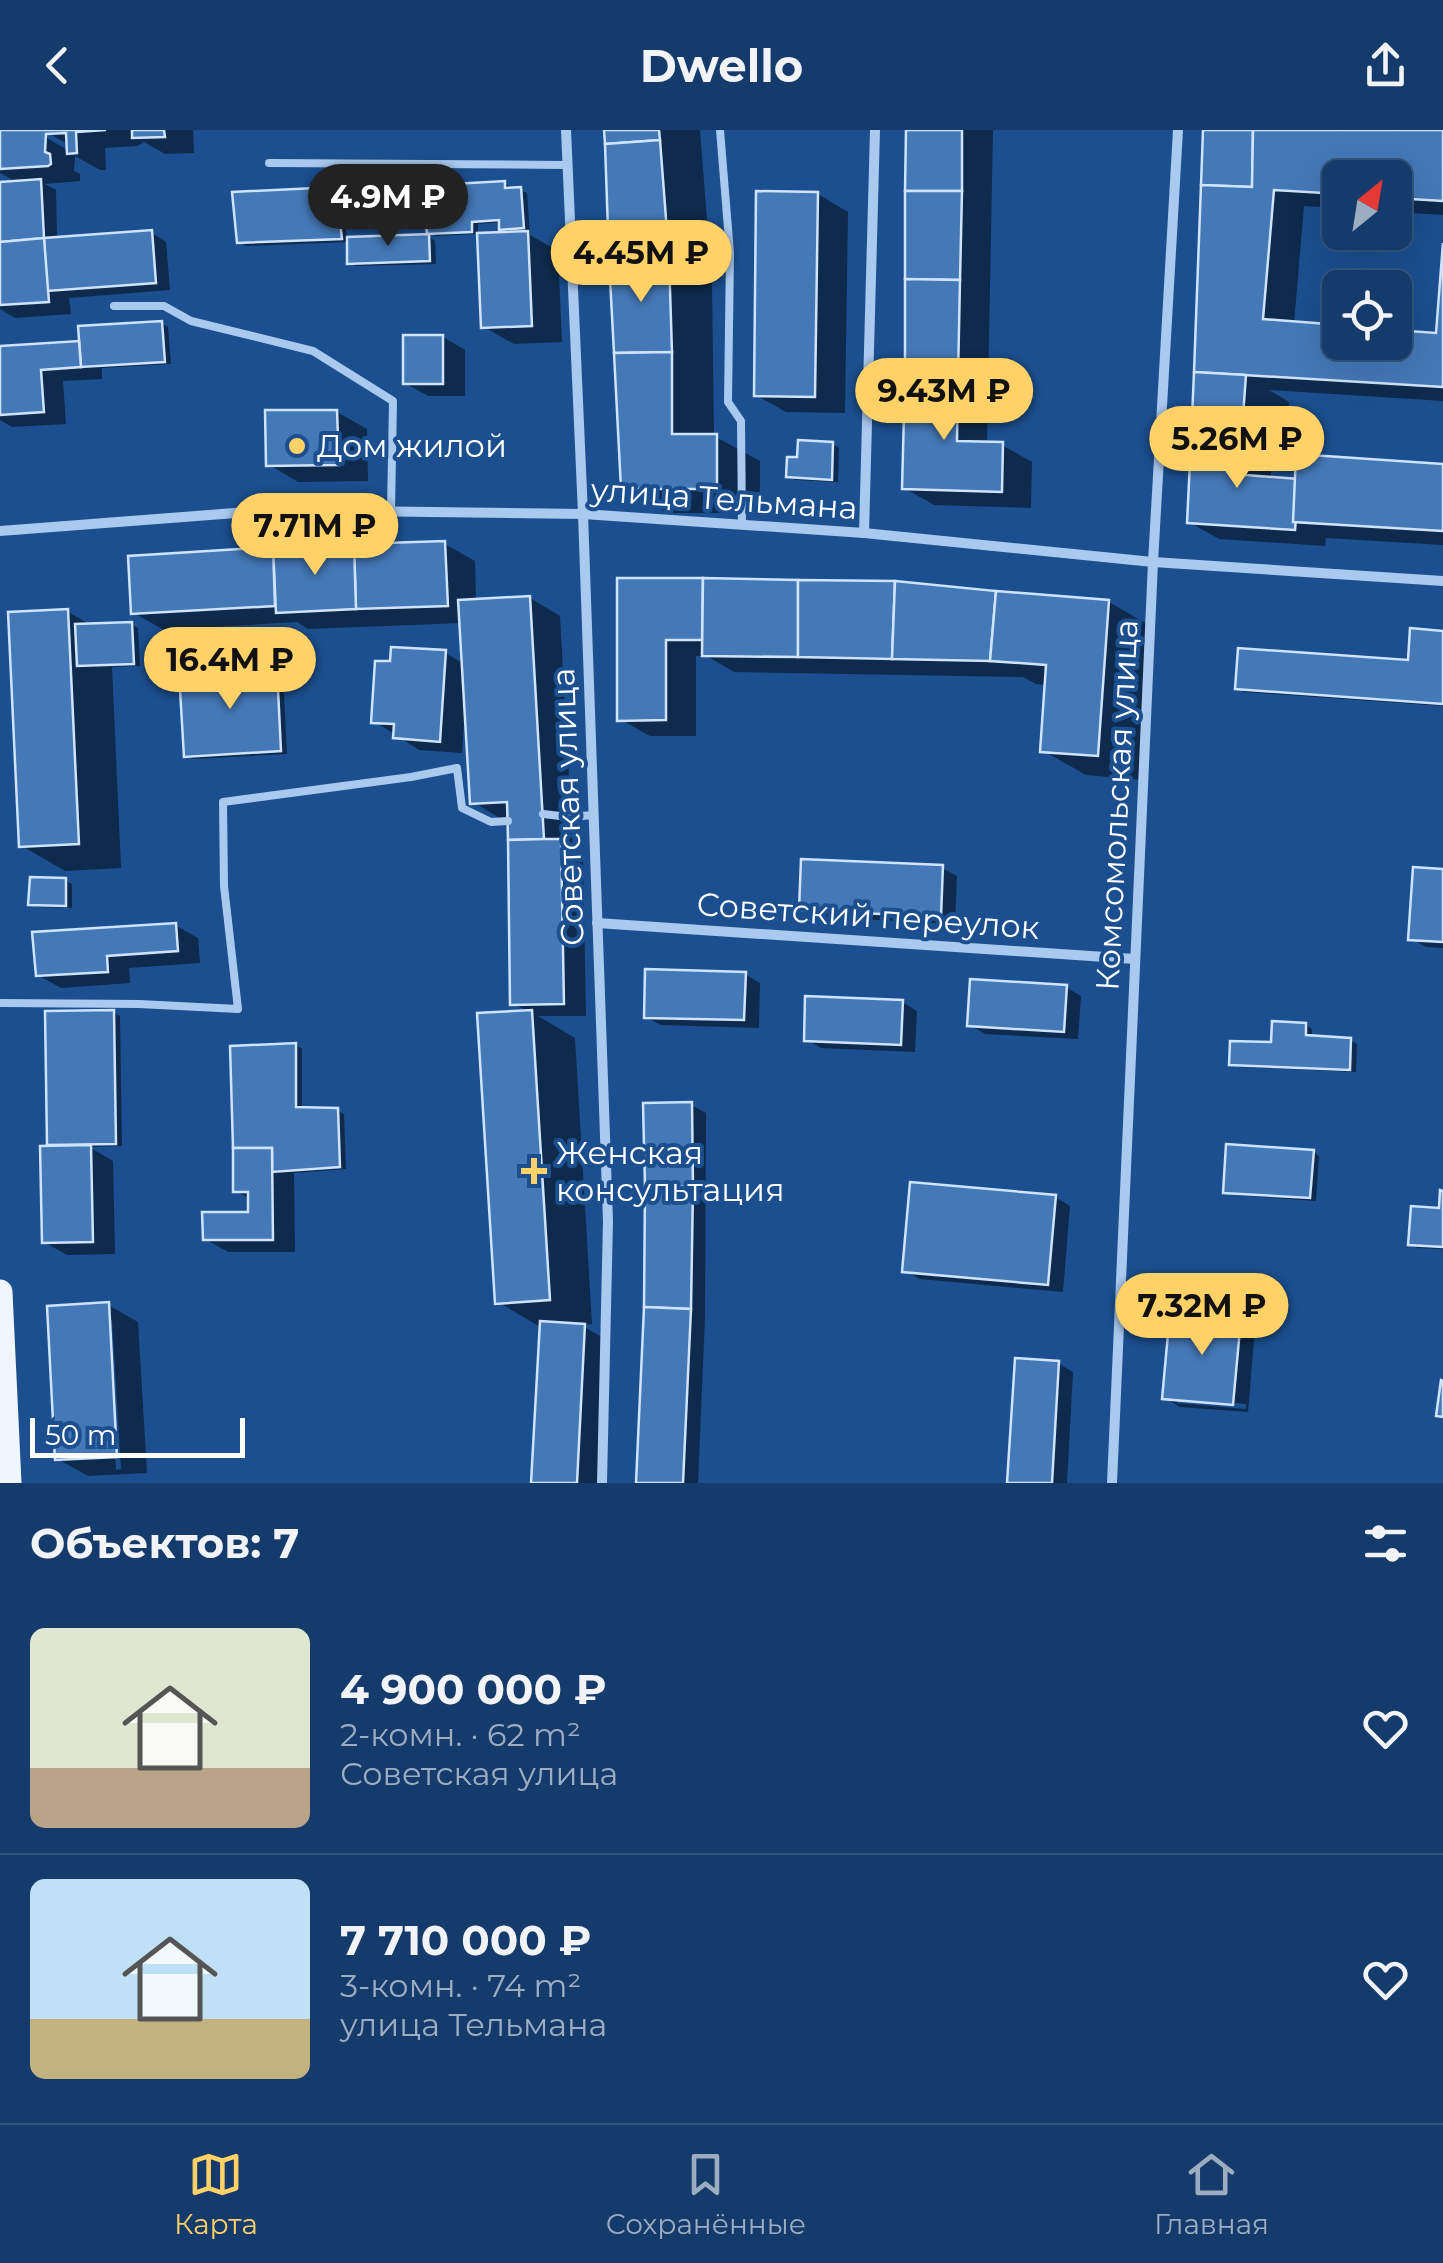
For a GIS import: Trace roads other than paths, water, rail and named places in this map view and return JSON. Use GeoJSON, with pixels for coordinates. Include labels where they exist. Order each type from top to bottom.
{"type":"FeatureCollection","features":[{"type":"Feature","properties":{"kind":"main road"},"geometry":{"type":"LineString","coordinates":[[0,1292],[9,1483]]}},
{"type":"Feature","properties":{"kind":"street","name":"Советская улица"},"geometry":{"type":"LineString","coordinates":[[566,130],[608,1222],[602,1483]]}},
{"type":"Feature","properties":{"kind":"street"},"geometry":{"type":"LineString","coordinates":[[864,533],[876,130]]}},
{"type":"Feature","properties":{"kind":"street","name":"Комсомольская улица"},"geometry":{"type":"LineString","coordinates":[[1112,1483],[1153,562],[1178,130]]}},
{"type":"Feature","properties":{"kind":"street","name":"улица Тельмана"},"geometry":{"type":"LineString","coordinates":[[0,531],[274,510],[583,514],[864,533],[1153,562],[1443,582]]}},
{"type":"Feature","properties":{"kind":"street","name":"Советский переулок"},"geometry":{"type":"LineString","coordinates":[[598,924],[1135,959]]}},
{"type":"Feature","properties":{"kind":"lane"},"geometry":{"type":"LineString","coordinates":[[720,130],[730,253],[728,402],[742,421],[742,525]]}},
{"type":"Feature","properties":{"kind":"lane"},"geometry":{"type":"LineString","coordinates":[[269,163],[567,164]]}},
{"type":"Feature","properties":{"kind":"lane"},"geometry":{"type":"LineString","coordinates":[[114,306],[164,306],[192,321],[313,351],[393,401],[392,511]]}},
{"type":"Feature","properties":{"kind":"lane"},"geometry":{"type":"LineString","coordinates":[[0,1003],[238,1009],[224,886],[223,802],[457,768],[462,808],[491,822],[508,821]]}},
{"type":"Feature","properties":{"kind":"lane"},"geometry":{"type":"LineString","coordinates":[[543,814],[594,815]]}},
{"type":"Feature","properties":{"kind":"place","name":"Дом жилой"},"geometry":{"type":"Point","coordinates":[297,446]}},
{"type":"Feature","properties":{"kind":"place","name":"Женская консультация"},"geometry":{"type":"Point","coordinates":[534,1171]}}]}
